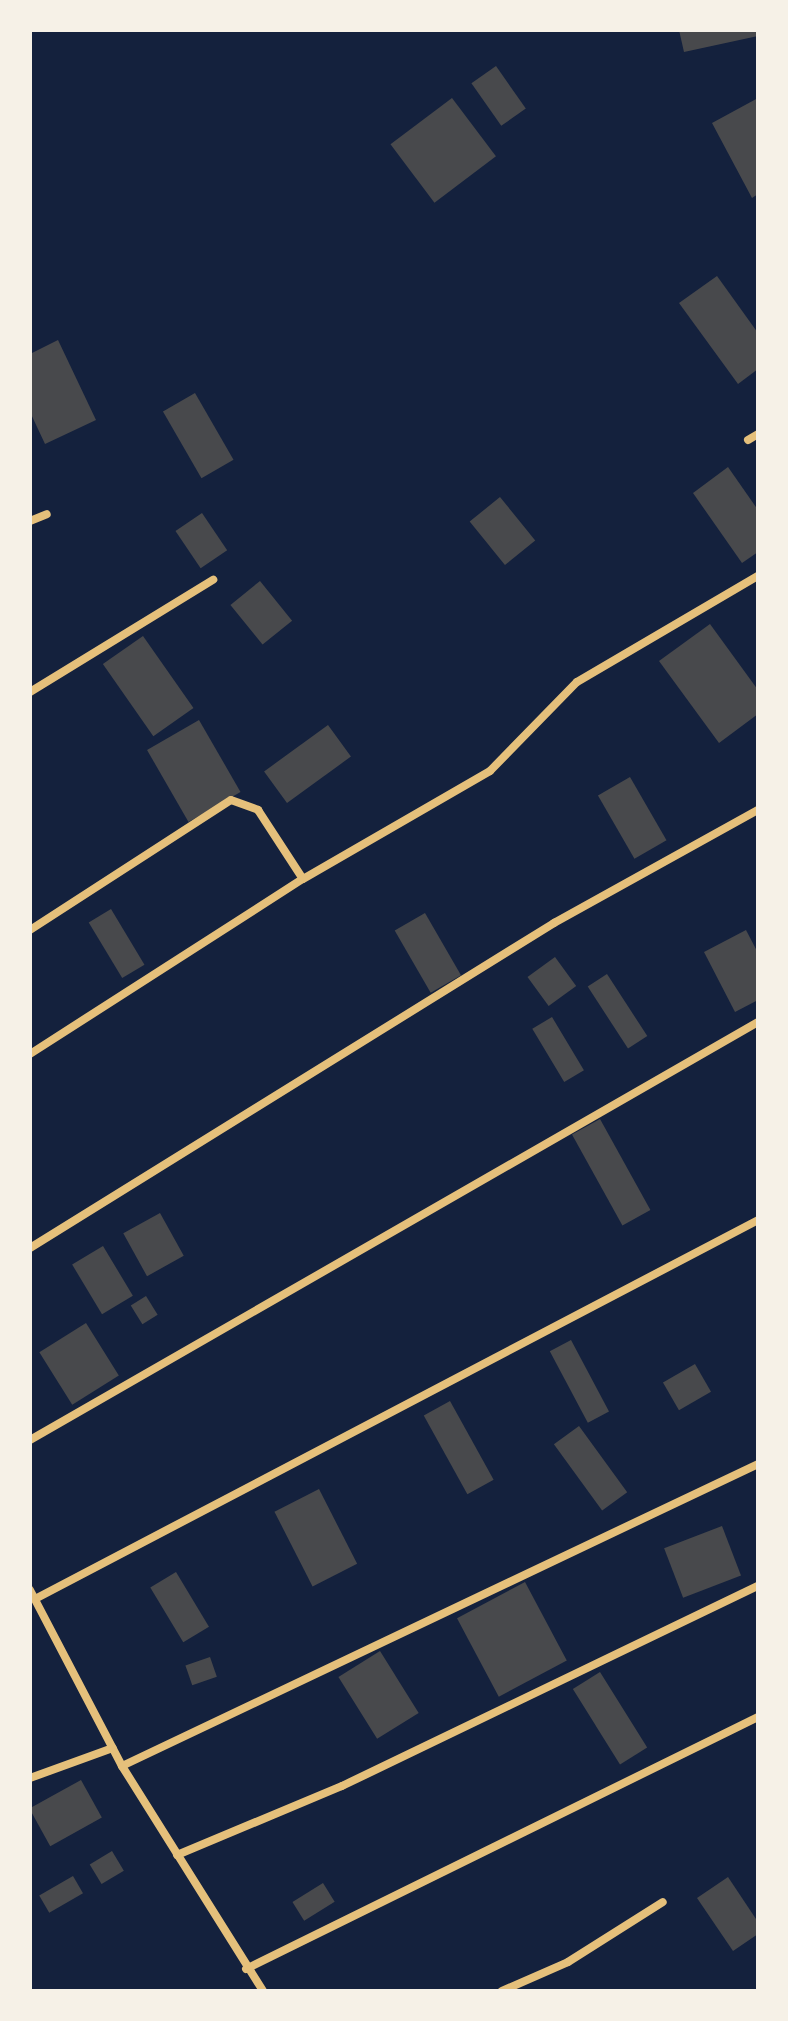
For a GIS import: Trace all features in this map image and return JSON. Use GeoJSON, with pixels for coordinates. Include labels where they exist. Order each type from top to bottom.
{"type":"FeatureCollection","features":[{"type":"Feature","properties":{"kind":"street"},"geometry":{"type":"LineString","coordinates":[[748,440],[758,434]]}},
{"type":"Feature","properties":{"kind":"street"},"geometry":{"type":"LineString","coordinates":[[30,521],[47,514]]}},
{"type":"Feature","properties":{"kind":"street"},"geometry":{"type":"LineString","coordinates":[[30,1054],[303,879],[490,771],[577,682],[758,576]]}},
{"type":"Feature","properties":{"kind":"street"},"geometry":{"type":"LineString","coordinates":[[30,692],[213,580]]}},
{"type":"Feature","properties":{"kind":"street"},"geometry":{"type":"LineString","coordinates":[[30,930],[231,800],[258,810],[303,879]]}},
{"type":"Feature","properties":{"kind":"street"},"geometry":{"type":"LineString","coordinates":[[30,1248],[554,923],[758,810]]}},
{"type":"Feature","properties":{"kind":"street"},"geometry":{"type":"LineString","coordinates":[[30,1440],[758,1022]]}},
{"type":"Feature","properties":{"kind":"street"},"geometry":{"type":"LineString","coordinates":[[35,1599],[758,1220]]}},
{"type":"Feature","properties":{"kind":"street"},"geometry":{"type":"LineString","coordinates":[[122,1766],[758,1464]]}},
{"type":"Feature","properties":{"kind":"street"},"geometry":{"type":"LineString","coordinates":[[177,1855],[342,1786],[758,1586]]}},
{"type":"Feature","properties":{"kind":"street"},"geometry":{"type":"LineString","coordinates":[[30,1590],[122,1766],[246,1969],[263,1991]]}},
{"type":"Feature","properties":{"kind":"street"},"geometry":{"type":"LineString","coordinates":[[246,1969],[758,1717]]}},
{"type":"Feature","properties":{"kind":"street"},"geometry":{"type":"LineString","coordinates":[[30,1778],[113,1748]]}},
{"type":"Feature","properties":{"kind":"street"},"geometry":{"type":"LineString","coordinates":[[502,1991],[568,1962],[663,1902]]}},
{"type":"Feature","properties":{"kind":"building"},"geometry":{"type":"Polygon","coordinates":[[[679,30],[758,30],[758,36],[684,52],[679,30]]]}},
{"type":"Feature","properties":{"kind":"building"},"geometry":{"type":"Polygon","coordinates":[[[496,66],[526,109],[501,126],[471,83],[496,66]]]}},
{"type":"Feature","properties":{"kind":"building"},"geometry":{"type":"Polygon","coordinates":[[[452,98],[496,156],[434,203],[391,144],[452,98]]]}},
{"type":"Feature","properties":{"kind":"building"},"geometry":{"type":"Polygon","coordinates":[[[758,98],[758,194],[752,198],[712,123],[758,98]]]}},
{"type":"Feature","properties":{"kind":"building"},"geometry":{"type":"Polygon","coordinates":[[[717,276],[758,333],[758,369],[738,384],[679,303],[717,276]]]}},
{"type":"Feature","properties":{"kind":"building"},"geometry":{"type":"Polygon","coordinates":[[[58,340],[96,420],[45,444],[30,412],[30,354],[58,340]]]}},
{"type":"Feature","properties":{"kind":"building"},"geometry":{"type":"Polygon","coordinates":[[[195,393],[234,460],[201,478],[163,412],[195,393]]]}},
{"type":"Feature","properties":{"kind":"building"},"geometry":{"type":"Polygon","coordinates":[[[728,467],[758,510],[758,552],[742,563],[693,493],[728,467]]]}},
{"type":"Feature","properties":{"kind":"building"},"geometry":{"type":"Polygon","coordinates":[[[500,497],[535,541],[505,565],[470,522],[500,497]]]}},
{"type":"Feature","properties":{"kind":"building"},"geometry":{"type":"Polygon","coordinates":[[[202,513],[227,550],[201,568],[175,531],[202,513]]]}},
{"type":"Feature","properties":{"kind":"building"},"geometry":{"type":"Polygon","coordinates":[[[260,581],[292,621],[263,645],[230,605],[260,581]]]}},
{"type":"Feature","properties":{"kind":"building"},"geometry":{"type":"Polygon","coordinates":[[[710,624],[758,690],[758,714],[719,743],[659,661],[710,624]]]}},
{"type":"Feature","properties":{"kind":"building"},"geometry":{"type":"Polygon","coordinates":[[[143,636],[193,708],[153,736],[103,664],[143,636]]]}},
{"type":"Feature","properties":{"kind":"building"},"geometry":{"type":"Polygon","coordinates":[[[199,720],[240,792],[189,822],[147,750],[199,720]]]}},
{"type":"Feature","properties":{"kind":"building"},"geometry":{"type":"Polygon","coordinates":[[[328,725],[351,757],[287,803],[264,771],[328,725]]]}},
{"type":"Feature","properties":{"kind":"building"},"geometry":{"type":"Polygon","coordinates":[[[630,777],[666,840],[634,859],[598,796],[630,777]]]}},
{"type":"Feature","properties":{"kind":"building"},"geometry":{"type":"Polygon","coordinates":[[[111,909],[144,965],[122,978],[89,922],[111,909]]]}},
{"type":"Feature","properties":{"kind":"building"},"geometry":{"type":"Polygon","coordinates":[[[425,913],[461,975],[431,993],[395,930],[425,913]]]}},
{"type":"Feature","properties":{"kind":"building"},"geometry":{"type":"Polygon","coordinates":[[[746,930],[758,953],[758,1000],[735,1012],[704,952],[746,930]]]}},
{"type":"Feature","properties":{"kind":"building"},"geometry":{"type":"Polygon","coordinates":[[[555,957],[576,986],[549,1006],[527,977],[555,957]]]}},
{"type":"Feature","properties":{"kind":"building"},"geometry":{"type":"Polygon","coordinates":[[[607,974],[647,1036],[628,1049],[588,987],[607,974]]]}},
{"type":"Feature","properties":{"kind":"building"},"geometry":{"type":"Polygon","coordinates":[[[552,1017],[584,1070],[564,1082],[532,1029],[552,1017]]]}},
{"type":"Feature","properties":{"kind":"building"},"geometry":{"type":"Polygon","coordinates":[[[600,1119],[650,1210],[622,1225],[572,1135],[600,1119]]]}},
{"type":"Feature","properties":{"kind":"building"},"geometry":{"type":"Polygon","coordinates":[[[160,1213],[184,1256],[147,1276],[123,1233],[160,1213]]]}},
{"type":"Feature","properties":{"kind":"building"},"geometry":{"type":"Polygon","coordinates":[[[103,1246],[133,1296],[102,1314],[72,1265],[103,1246]]]}},
{"type":"Feature","properties":{"kind":"building"},"geometry":{"type":"Polygon","coordinates":[[[146,1296],[158,1315],[142,1324],[131,1306],[146,1296]]]}},
{"type":"Feature","properties":{"kind":"building"},"geometry":{"type":"Polygon","coordinates":[[[86,1323],[119,1376],[72,1405],[39,1352],[86,1323]]]}},
{"type":"Feature","properties":{"kind":"building"},"geometry":{"type":"Polygon","coordinates":[[[571,1340],[609,1412],[588,1423],[550,1351],[571,1340]]]}},
{"type":"Feature","properties":{"kind":"building"},"geometry":{"type":"Polygon","coordinates":[[[695,1364],[711,1392],[679,1410],[663,1382],[695,1364]]]}},
{"type":"Feature","properties":{"kind":"building"},"geometry":{"type":"Polygon","coordinates":[[[450,1401],[494,1480],[467,1494],[424,1416],[450,1401]]]}},
{"type":"Feature","properties":{"kind":"building"},"geometry":{"type":"Polygon","coordinates":[[[579,1426],[627,1492],[602,1511],[554,1444],[579,1426]]]}},
{"type":"Feature","properties":{"kind":"building"},"geometry":{"type":"Polygon","coordinates":[[[319,1489],[357,1564],[313,1587],[274,1512],[319,1489]]]}},
{"type":"Feature","properties":{"kind":"building"},"geometry":{"type":"Polygon","coordinates":[[[722,1526],[741,1575],[683,1598],[664,1548],[722,1526]]]}},
{"type":"Feature","properties":{"kind":"building"},"geometry":{"type":"Polygon","coordinates":[[[176,1572],[209,1627],[183,1642],[150,1587],[176,1572]]]}},
{"type":"Feature","properties":{"kind":"building"},"geometry":{"type":"Polygon","coordinates":[[[525,1582],[567,1661],[499,1697],[457,1618],[525,1582]]]}},
{"type":"Feature","properties":{"kind":"building"},"geometry":{"type":"Polygon","coordinates":[[[380,1651],[419,1713],[377,1739],[338,1677],[380,1651]]]}},
{"type":"Feature","properties":{"kind":"building"},"geometry":{"type":"Polygon","coordinates":[[[210,1657],[217,1677],[192,1685],[185,1665],[210,1657]]]}},
{"type":"Feature","properties":{"kind":"building"},"geometry":{"type":"Polygon","coordinates":[[[600,1672],[647,1747],[620,1764],[573,1689],[600,1672]]]}},
{"type":"Feature","properties":{"kind":"building"},"geometry":{"type":"Polygon","coordinates":[[[81,1780],[102,1818],[50,1846],[30,1808],[81,1780]]]}},
{"type":"Feature","properties":{"kind":"building"},"geometry":{"type":"Polygon","coordinates":[[[112,1851],[124,1871],[102,1884],[90,1864],[112,1851]]]}},
{"type":"Feature","properties":{"kind":"building"},"geometry":{"type":"Polygon","coordinates":[[[73,1876],[83,1893],[49,1913],[39,1896],[73,1876]]]}},
{"type":"Feature","properties":{"kind":"building"},"geometry":{"type":"Polygon","coordinates":[[[728,1877],[758,1922],[758,1934],[733,1951],[697,1898],[728,1877]]]}},
{"type":"Feature","properties":{"kind":"building"},"geometry":{"type":"Polygon","coordinates":[[[323,1883],[335,1902],[304,1921],[292,1902],[323,1883]]]}}]}
